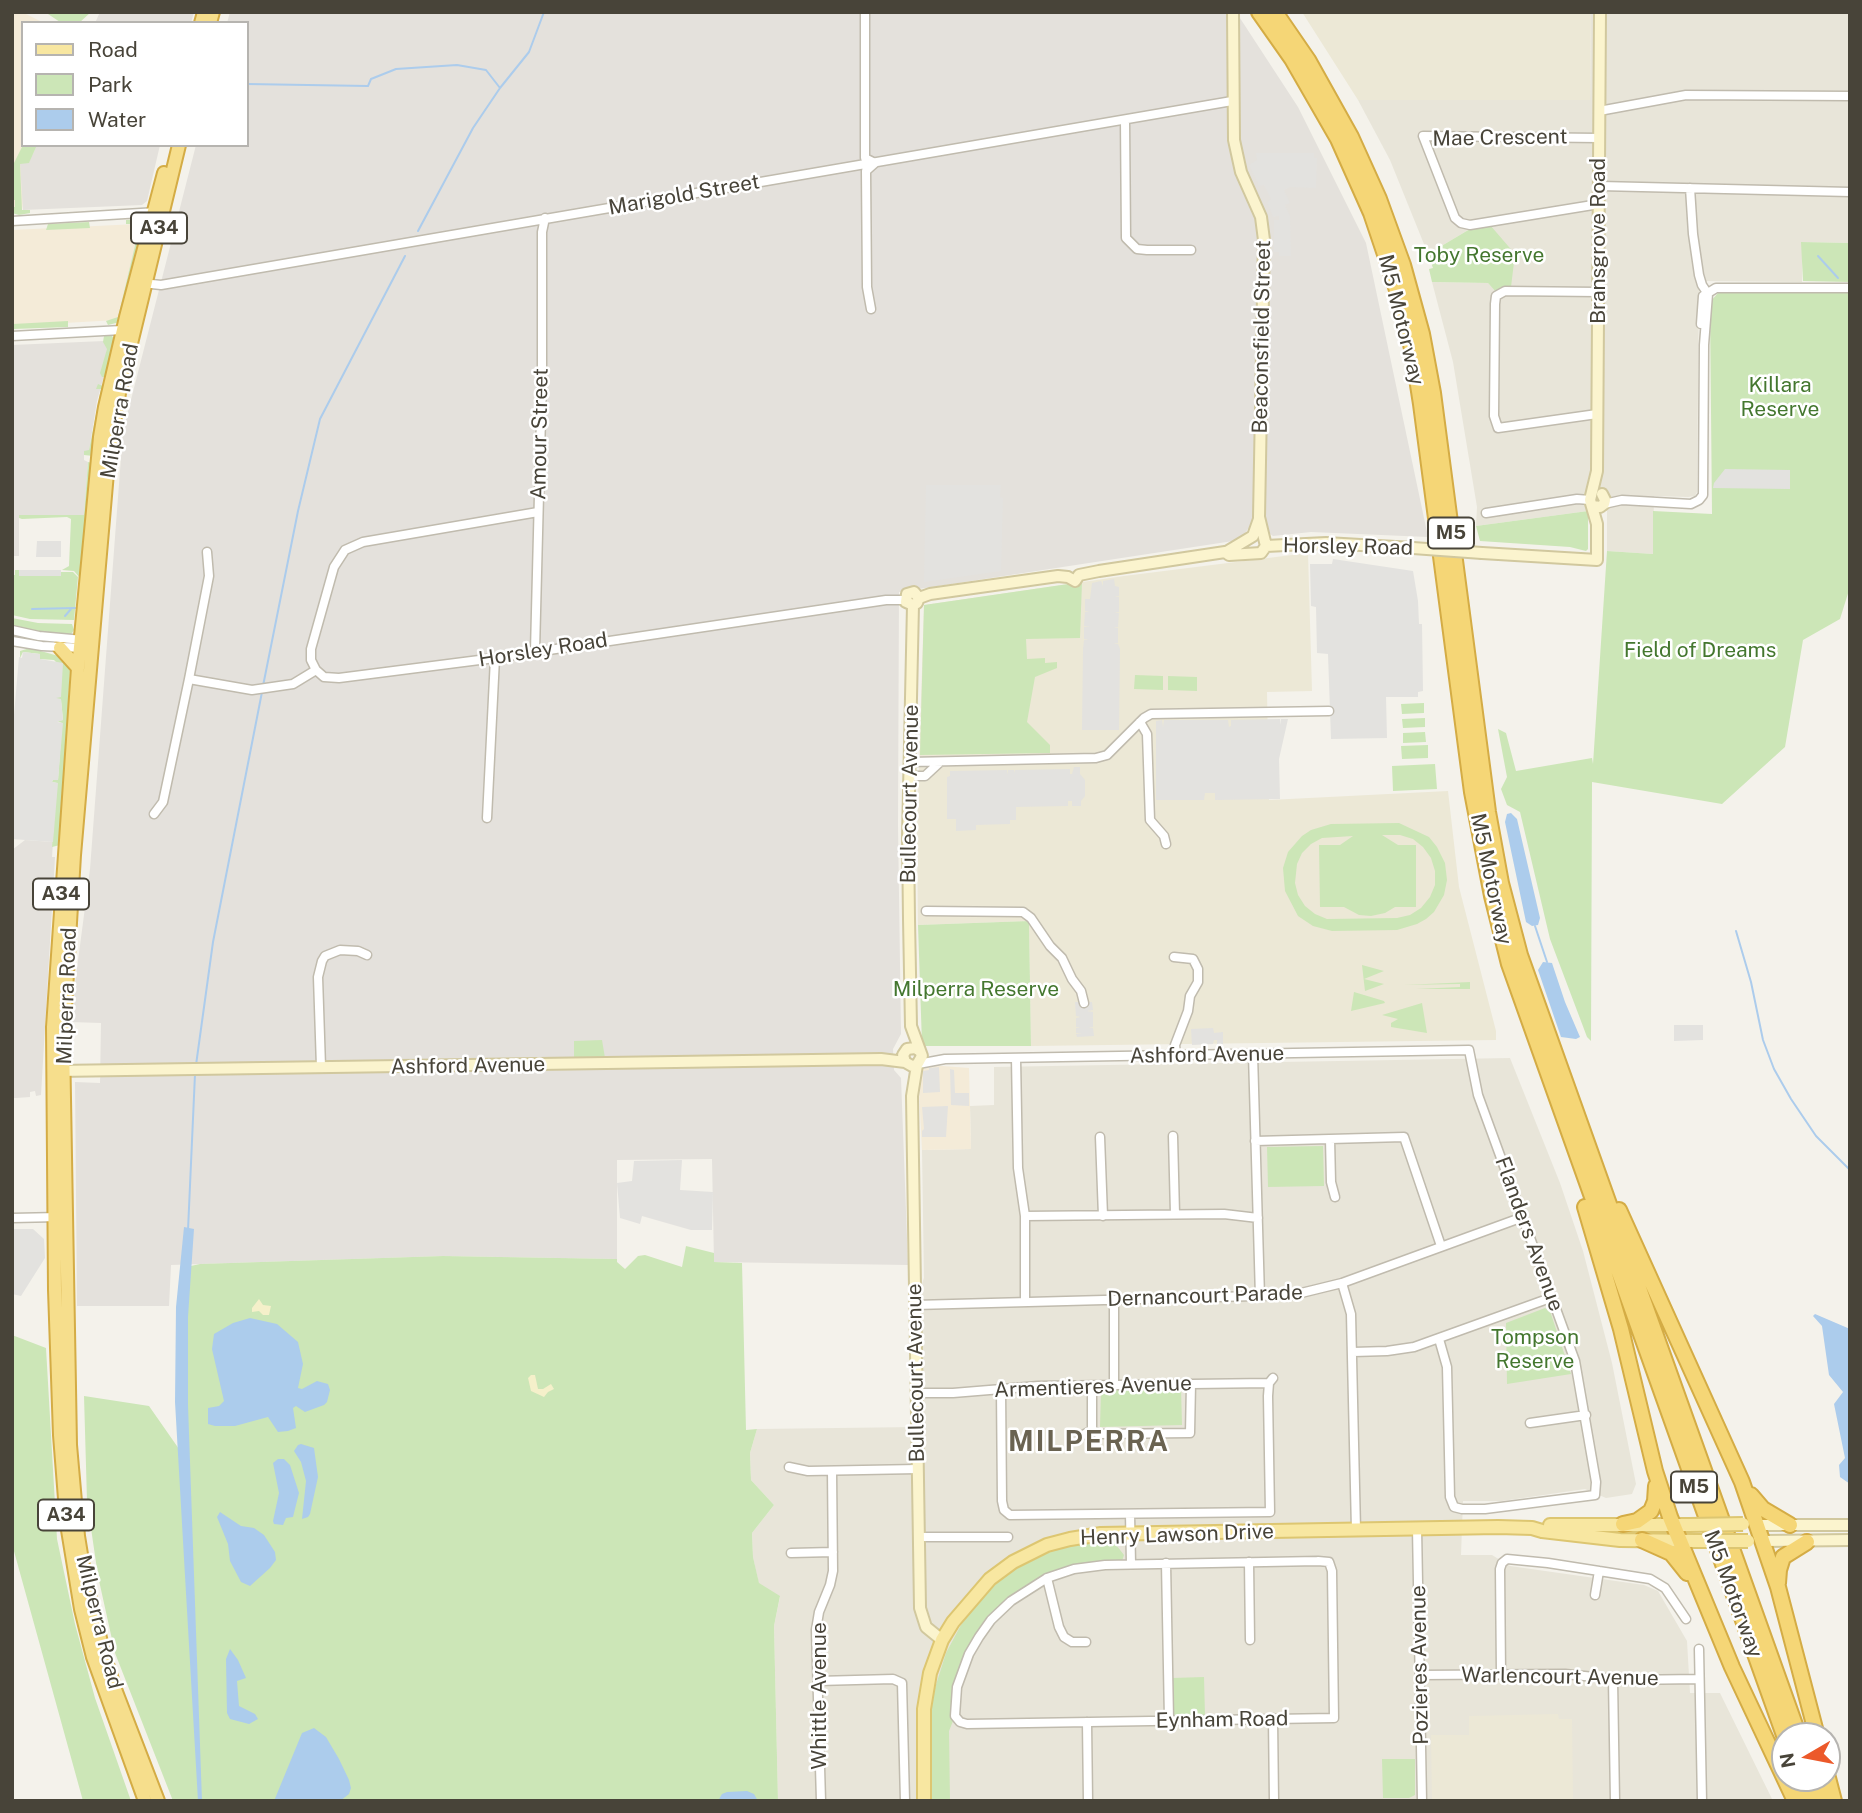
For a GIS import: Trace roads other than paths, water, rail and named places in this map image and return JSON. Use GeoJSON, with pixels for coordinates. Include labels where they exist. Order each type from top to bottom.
{"type":"FeatureCollection","features":[{"type":"Feature","properties":{"kind":"highway","name":"M5 Motorway"},"geometry":{"type":"LineString","coordinates":[[1259,12],[1292,59],[1338,139],[1371,213],[1401,302],[1421,404],[1475,805],[1492,896],[1509,964],[1779,1722]]}},
{"type":"Feature","properties":{"kind":"highway","name":"M5 Motorway"},"geometry":{"type":"LineString","coordinates":[[1275,12],[1308,60],[1351,137],[1379,199],[1413,301],[1433,393],[1488,813],[1501,883],[1520,955],[1794,1722]]}},
{"type":"Feature","properties":{"kind":"highway","name":"Milperra Road"},"geometry":{"type":"LineString","coordinates":[[158,212],[171,147]]}},
{"type":"Feature","properties":{"kind":"highway","name":"Milperra Road"},"geometry":{"type":"LineString","coordinates":[[59,1071],[52,1027],[78,668],[86,644],[112,429],[140,283],[178,147]]}},
{"type":"Feature","properties":{"kind":"highway","name":"Milperra Road"},"geometry":{"type":"LineString","coordinates":[[140,283],[122,330],[102,419],[59,1071],[59,1217],[60,1446],[72,1557],[93,1657],[145,1801]]}},
{"type":"Feature","properties":{"kind":"highway"},"geometry":{"type":"LineString","coordinates":[[60,648],[78,668]]}},
{"type":"Feature","properties":{"kind":"highway"},"geometry":{"type":"LineString","coordinates":[[1533,1035],[1621,1329],[1655,1471],[1674,1524],[1687,1541],[1698,1588],[1795,1801]]}},
{"type":"Feature","properties":{"kind":"highway"},"geometry":{"type":"LineString","coordinates":[[1562,1077],[1742,1482],[1763,1509],[1790,1525]]}},
{"type":"Feature","properties":{"kind":"highway","name":"Milperra Road"},"geometry":{"type":"LineString","coordinates":[[59,1217],[70,1445],[78,1536],[85,1579],[116,1692],[158,1801]]}},
{"type":"Feature","properties":{"kind":"highway"},"geometry":{"type":"LineString","coordinates":[[1623,1524],[1637,1521],[1651,1511],[1655,1501],[1655,1471]]}},
{"type":"Feature","properties":{"kind":"highway"},"geometry":{"type":"LineString","coordinates":[[1742,1482],[1750,1525],[1764,1541],[1778,1587],[1813,1722]]}},
{"type":"Feature","properties":{"kind":"highway"},"geometry":{"type":"LineString","coordinates":[[1642,1540],[1671,1553],[1698,1588]]}},
{"type":"Feature","properties":{"kind":"highway"},"geometry":{"type":"LineString","coordinates":[[1778,1587],[1783,1558],[1807,1542]]}},
{"type":"Feature","properties":{"kind":"main road","name":"Bransgrove Road"},"geometry":{"type":"LineString","coordinates":[[1597,560],[1601,12]]}},
{"type":"Feature","properties":{"kind":"main road","name":"Beaconsfield Street"},"geometry":{"type":"LineString","coordinates":[[1233,13],[1232,101],[1236,152],[1263,229],[1258,543]]}},
{"type":"Feature","properties":{"kind":"main road"},"geometry":{"type":"LineString","coordinates":[[1569,558],[1587,551],[1597,539]]}},
{"type":"Feature","properties":{"kind":"main road"},"geometry":{"type":"LineString","coordinates":[[1227,552],[1245,542],[1258,543]]}},
{"type":"Feature","properties":{"kind":"main road","name":"Horsley Road"},"geometry":{"type":"LineString","coordinates":[[912,601],[929,594],[1073,576],[1227,552],[1229,555],[1258,543],[1317,542],[1597,560]]}},
{"type":"Feature","properties":{"kind":"main road","name":"Bullecourt Avenue"},"geometry":{"type":"LineString","coordinates":[[912,601],[908,837],[921,1616],[926,1627],[942,1640]]}},
{"type":"Feature","properties":{"kind":"main road","name":"Ashford Avenue"},"geometry":{"type":"LineString","coordinates":[[59,1071],[912,1058]]}},
{"type":"Feature","properties":{"kind":"main road","name":"Henry Lawson Drive"},"geometry":{"type":"LineString","coordinates":[[1532,1528],[1542,1525],[1623,1524],[1850,1525]]}},
{"type":"Feature","properties":{"kind":"main road","name":"Henry Lawson Drive"},"geometry":{"type":"LineString","coordinates":[[924,1801],[924,1709],[930,1674],[942,1640],[982,1587],[998,1573],[1040,1548],[1070,1539],[1130,1533],[1532,1528],[1591,1537],[1642,1540],[1850,1540]]}},
{"type":"Feature","properties":{"kind":"street"},"geometry":{"type":"LineString","coordinates":[[865,12],[865,158],[875,163],[866,172],[867,287],[871,309]]}},
{"type":"Feature","properties":{"kind":"street"},"geometry":{"type":"LineString","coordinates":[[1600,111],[1686,95],[1850,96]]}},
{"type":"Feature","properties":{"kind":"street","name":"Marigold Street"},"geometry":{"type":"LineString","coordinates":[[140,283],[161,285],[1232,101]]}},
{"type":"Feature","properties":{"kind":"street"},"geometry":{"type":"LineString","coordinates":[[1125,120],[1126,238],[1137,249],[1191,250]]}},
{"type":"Feature","properties":{"kind":"street","name":"Mae Crescent"},"geometry":{"type":"LineString","coordinates":[[1599,138],[1423,136],[1455,218],[1461,223],[1470,225],[1599,204]]}},
{"type":"Feature","properties":{"kind":"street"},"geometry":{"type":"LineString","coordinates":[[1600,186],[1850,192]]}},
{"type":"Feature","properties":{"kind":"street"},"geometry":{"type":"LineString","coordinates":[[1486,513],[1577,499],[1688,504],[1701,498],[1704,345],[1708,294],[1700,280],[1693,241],[1690,188]]}},
{"type":"Feature","properties":{"kind":"street"},"geometry":{"type":"LineString","coordinates":[[12,221],[158,212]]}},
{"type":"Feature","properties":{"kind":"street","name":"Amour Street"},"geometry":{"type":"LineString","coordinates":[[535,651],[542,232],[545,218]]}},
{"type":"Feature","properties":{"kind":"street"},"geometry":{"type":"LineString","coordinates":[[1708,294],[1721,287],[1850,288]]}},
{"type":"Feature","properties":{"kind":"street"},"geometry":{"type":"LineString","coordinates":[[1597,414],[1498,428],[1494,416],[1494,318],[1495,299],[1502,292],[1598,292]]}},
{"type":"Feature","properties":{"kind":"street"},"geometry":{"type":"LineString","coordinates":[[12,336],[122,330]]}},
{"type":"Feature","properties":{"kind":"street"},"geometry":{"type":"LineString","coordinates":[[189,679],[252,690],[293,684],[316,670],[310,653],[337,561],[351,547],[370,541],[538,512]]}},
{"type":"Feature","properties":{"kind":"street"},"geometry":{"type":"LineString","coordinates":[[154,814],[163,802],[189,679],[209,576],[208,552]]}},
{"type":"Feature","properties":{"kind":"street","name":"Horsley Road"},"geometry":{"type":"LineString","coordinates":[[316,670],[324,677],[335,679],[887,600],[912,601]]}},
{"type":"Feature","properties":{"kind":"street"},"geometry":{"type":"LineString","coordinates":[[12,630],[86,644]]}},
{"type":"Feature","properties":{"kind":"street"},"geometry":{"type":"LineString","coordinates":[[12,641],[60,648],[86,644]]}},
{"type":"Feature","properties":{"kind":"street"},"geometry":{"type":"LineString","coordinates":[[486,818],[495,658]]}},
{"type":"Feature","properties":{"kind":"street"},"geometry":{"type":"LineString","coordinates":[[910,762],[1096,758],[1107,754],[1151,714],[1329,711]]}},
{"type":"Feature","properties":{"kind":"street"},"geometry":{"type":"LineString","coordinates":[[1140,722],[1147,734],[1150,820],[1164,836],[1166,844]]}},
{"type":"Feature","properties":{"kind":"street"},"geometry":{"type":"LineString","coordinates":[[910,776],[925,776],[939,763]]}},
{"type":"Feature","properties":{"kind":"street"},"geometry":{"type":"LineString","coordinates":[[926,911],[1018,911],[1027,914],[1065,961],[1084,1003]]}},
{"type":"Feature","properties":{"kind":"street"},"geometry":{"type":"LineString","coordinates":[[321,1068],[318,977],[322,961],[325,956],[340,950],[358,951],[367,955]]}},
{"type":"Feature","properties":{"kind":"street"},"geometry":{"type":"LineString","coordinates":[[1174,957],[1190,957],[1196,961],[1198,969],[1198,982],[1190,996],[1188,1010],[1175,1045],[1176,1055]]}},
{"type":"Feature","properties":{"kind":"street","name":"Ashford Avenue"},"geometry":{"type":"LineString","coordinates":[[912,1058],[1469,1050]]}},
{"type":"Feature","properties":{"kind":"street","name":"Flanders Avenue"},"geometry":{"type":"LineString","coordinates":[[1439,1339],[1447,1367],[1450,1497],[1454,1507],[1485,1509],[1595,1495],[1597,1490],[1586,1415],[1575,1361],[1478,1095],[1469,1050]]}},
{"type":"Feature","properties":{"kind":"street"},"geometry":{"type":"LineString","coordinates":[[1253,1054],[1260,1297]]}},
{"type":"Feature","properties":{"kind":"street"},"geometry":{"type":"LineString","coordinates":[[1016,1058],[1018,1168],[1025,1216],[1026,1301]]}},
{"type":"Feature","properties":{"kind":"street"},"geometry":{"type":"LineString","coordinates":[[1173,1136],[1175,1213]]}},
{"type":"Feature","properties":{"kind":"street"},"geometry":{"type":"LineString","coordinates":[[1100,1137],[1102,1216]]}},
{"type":"Feature","properties":{"kind":"street"},"geometry":{"type":"LineString","coordinates":[[1255,1140],[1404,1137],[1441,1246]]}},
{"type":"Feature","properties":{"kind":"street"},"geometry":{"type":"LineString","coordinates":[[1330,1139],[1331,1182],[1335,1197]]}},
{"type":"Feature","properties":{"kind":"street"},"geometry":{"type":"LineString","coordinates":[[1025,1216],[1175,1213],[1258,1218]]}},
{"type":"Feature","properties":{"kind":"street"},"geometry":{"type":"LineString","coordinates":[[12,1218],[59,1217]]}},
{"type":"Feature","properties":{"kind":"street","name":"Dernancourt Parade"},"geometry":{"type":"LineString","coordinates":[[915,1305],[1260,1297],[1305,1293],[1342,1283],[1523,1217]]}},
{"type":"Feature","properties":{"kind":"street"},"geometry":{"type":"LineString","coordinates":[[1342,1283],[1351,1314],[1356,1530]]}},
{"type":"Feature","properties":{"kind":"street"},"geometry":{"type":"LineString","coordinates":[[1353,1352],[1414,1347],[1553,1297]]}},
{"type":"Feature","properties":{"kind":"street"},"geometry":{"type":"LineString","coordinates":[[1114,1300],[1114,1385]]}},
{"type":"Feature","properties":{"kind":"street","name":"Armentieres Avenue"},"geometry":{"type":"LineString","coordinates":[[917,1393],[1271,1380],[1270,1513],[1130,1514]]}},
{"type":"Feature","properties":{"kind":"street"},"geometry":{"type":"LineString","coordinates":[[1092,1430],[1099,1434],[1190,1433],[1191,1384]]}},
{"type":"Feature","properties":{"kind":"street"},"geometry":{"type":"LineString","coordinates":[[1092,1386],[1092,1430]]}},
{"type":"Feature","properties":{"kind":"street"},"geometry":{"type":"LineString","coordinates":[[1000,1390],[1004,1510],[1010,1515],[1018,1516],[1130,1514],[1131,1564]]}},
{"type":"Feature","properties":{"kind":"street"},"geometry":{"type":"LineString","coordinates":[[1530,1423],[1586,1415]]}},
{"type":"Feature","properties":{"kind":"street"},"geometry":{"type":"LineString","coordinates":[[1081,1436],[1092,1430]]}},
{"type":"Feature","properties":{"kind":"street"},"geometry":{"type":"LineString","coordinates":[[789,1467],[803,1471],[918,1469]]}},
{"type":"Feature","properties":{"kind":"street","name":"Whittle Avenue"},"geometry":{"type":"LineString","coordinates":[[821,1801],[817,1624],[832,1578],[832,1471]]}},
{"type":"Feature","properties":{"kind":"street","name":"Pozieres Avenue"},"geometry":{"type":"LineString","coordinates":[[1417,1528],[1422,1801]]}},
{"type":"Feature","properties":{"kind":"street"},"geometry":{"type":"LineString","coordinates":[[919,1537],[1008,1537]]}},
{"type":"Feature","properties":{"kind":"street"},"geometry":{"type":"LineString","coordinates":[[791,1553],[834,1552]]}},
{"type":"Feature","properties":{"kind":"street"},"geometry":{"type":"LineString","coordinates":[[1501,1674],[1499,1573],[1502,1563],[1512,1559],[1599,1570],[1655,1581],[1668,1592],[1686,1619]]}},
{"type":"Feature","properties":{"kind":"street"},"geometry":{"type":"LineString","coordinates":[[1086,1642],[1072,1642],[1064,1637],[1047,1578],[1081,1568],[1166,1563],[1249,1562],[1250,1640]]}},
{"type":"Feature","properties":{"kind":"street","name":"Eynham Road"},"geometry":{"type":"LineString","coordinates":[[1047,1578],[1003,1608],[979,1637],[969,1654],[957,1687],[955,1716],[960,1722],[1334,1718],[1331,1565],[1327,1562],[1249,1562]]}},
{"type":"Feature","properties":{"kind":"street"},"geometry":{"type":"LineString","coordinates":[[1166,1563],[1169,1720]]}},
{"type":"Feature","properties":{"kind":"street"},"geometry":{"type":"LineString","coordinates":[[1595,1595],[1599,1570]]}},
{"type":"Feature","properties":{"kind":"street"},"geometry":{"type":"LineString","coordinates":[[1699,1649],[1702,1801]]}},
{"type":"Feature","properties":{"kind":"street","name":"Warlencourt Avenue"},"geometry":{"type":"LineString","coordinates":[[1420,1675],[1565,1674],[1613,1679],[1699,1679]]}},
{"type":"Feature","properties":{"kind":"street"},"geometry":{"type":"LineString","coordinates":[[818,1681],[893,1679],[902,1683],[905,1801]]}},
{"type":"Feature","properties":{"kind":"street"},"geometry":{"type":"LineString","coordinates":[[1613,1679],[1615,1801]]}},
{"type":"Feature","properties":{"kind":"street"},"geometry":{"type":"LineString","coordinates":[[1273,1718],[1274,1801]]}},
{"type":"Feature","properties":{"kind":"street"},"geometry":{"type":"LineString","coordinates":[[1087,1722],[1088,1801]]}},
{"type":"Feature","properties":{"kind":"water"},"geometry":{"type":"Polygon","coordinates":[[[1511,813],[1517,819],[1540,918],[1538,925],[1532,926],[1526,922],[1505,822],[1507,814],[1511,813]]]}},
{"type":"Feature","properties":{"kind":"water"},"geometry":{"type":"Polygon","coordinates":[[[1543,962],[1552,963],[1580,1037],[1576,1039],[1561,1037],[1538,970],[1543,962]]]}},
{"type":"Feature","properties":{"kind":"water"},"geometry":{"type":"Polygon","coordinates":[[[184,1227],[194,1229],[188,1317],[188,1405],[202,1801],[198,1801],[175,1402],[176,1307],[184,1227]]]}},
{"type":"Feature","properties":{"kind":"water"},"geometry":{"type":"Polygon","coordinates":[[[1815,1314],[1850,1329],[1850,1484],[1840,1477],[1839,1465],[1845,1458],[1834,1404],[1843,1392],[1829,1375],[1822,1326],[1813,1316],[1815,1314]]]}},
{"type":"Feature","properties":{"kind":"water"},"geometry":{"type":"Polygon","coordinates":[[[250,1318],[277,1324],[298,1342],[303,1364],[298,1388],[302,1389],[317,1381],[328,1384],[330,1390],[324,1405],[305,1412],[296,1406],[293,1408],[296,1428],[278,1432],[268,1417],[235,1426],[208,1424],[208,1408],[219,1406],[224,1401],[212,1349],[214,1334],[233,1323],[250,1318]]]}},
{"type":"Feature","properties":{"kind":"water"},"geometry":{"type":"Polygon","coordinates":[[[301,1444],[314,1448],[318,1477],[310,1514],[302,1519],[306,1481],[301,1462],[294,1451],[301,1444]]]}},
{"type":"Feature","properties":{"kind":"water"},"geometry":{"type":"Polygon","coordinates":[[[284,1459],[290,1465],[299,1493],[293,1517],[286,1518],[283,1525],[274,1524],[273,1521],[279,1493],[273,1463],[284,1459]]]}},
{"type":"Feature","properties":{"kind":"water"},"geometry":{"type":"Polygon","coordinates":[[[220,1512],[241,1526],[254,1528],[264,1535],[275,1552],[276,1560],[250,1586],[241,1582],[230,1561],[228,1544],[217,1517],[220,1512]]]}},
{"type":"Feature","properties":{"kind":"water"},"geometry":{"type":"Polygon","coordinates":[[[230,1649],[246,1678],[237,1681],[239,1706],[255,1714],[258,1719],[249,1724],[230,1719],[227,1713],[226,1659],[230,1649]]]}},
{"type":"Feature","properties":{"kind":"water"},"geometry":{"type":"Polygon","coordinates":[[[314,1728],[326,1737],[339,1759],[349,1780],[349,1794],[340,1801],[274,1801],[302,1733],[314,1728]]]}},
{"type":"Feature","properties":{"kind":"water"},"geometry":{"type":"Polygon","coordinates":[[[747,1791],[754,1794],[758,1801],[718,1801],[722,1794],[727,1792],[747,1791]]]}},
{"type":"Feature","properties":{"kind":"waterway"},"geometry":{"type":"LineString","coordinates":[[418,231],[473,128],[529,52],[544,12]]}},
{"type":"Feature","properties":{"kind":"waterway"},"geometry":{"type":"LineString","coordinates":[[248,84],[368,86],[371,79],[396,69],[457,65],[486,70],[500,88]]}},
{"type":"Feature","properties":{"kind":"waterway"},"geometry":{"type":"LineString","coordinates":[[263,686],[298,511],[320,419],[405,256]]}},
{"type":"Feature","properties":{"kind":"waterway"},"geometry":{"type":"LineString","coordinates":[[1818,256],[1838,278]]}},
{"type":"Feature","properties":{"kind":"waterway"},"geometry":{"type":"LineString","coordinates":[[32,609],[75,608]]}},
{"type":"Feature","properties":{"kind":"waterway"},"geometry":{"type":"LineString","coordinates":[[65,616],[71,609]]}},
{"type":"Feature","properties":{"kind":"waterway"},"geometry":{"type":"LineString","coordinates":[[196,1065],[213,942],[262,692]]}},
{"type":"Feature","properties":{"kind":"waterway"},"geometry":{"type":"LineString","coordinates":[[1535,926],[1547,962]]}},
{"type":"Feature","properties":{"kind":"waterway"},"geometry":{"type":"LineString","coordinates":[[1736,931],[1751,982],[1763,1040],[1774,1069],[1816,1136],[1850,1170]]}},
{"type":"Feature","properties":{"kind":"waterway"},"geometry":{"type":"LineString","coordinates":[[188,1230],[195,1074]]}},
{"type":"Feature","properties":{"kind":"district","name":"MILPERRA"},"geometry":{"type":"Point","coordinates":[1089,1442]}},
{"type":"Feature","properties":{"kind":"park label","name":"Toby Reserve"},"geometry":{"type":"Point","coordinates":[1479,256]}},
{"type":"Feature","properties":{"kind":"park label","name":"Killara Reserve"},"geometry":{"type":"Point","coordinates":[1780,398]}},
{"type":"Feature","properties":{"kind":"park label","name":"Field of Dreams"},"geometry":{"type":"Point","coordinates":[1700,651]}},
{"type":"Feature","properties":{"kind":"park label","name":"Milperra Reserve"},"geometry":{"type":"Point","coordinates":[976,990]}},
{"type":"Feature","properties":{"kind":"park label","name":"Tompson Reserve"},"geometry":{"type":"Point","coordinates":[1535,1350]}}]}
